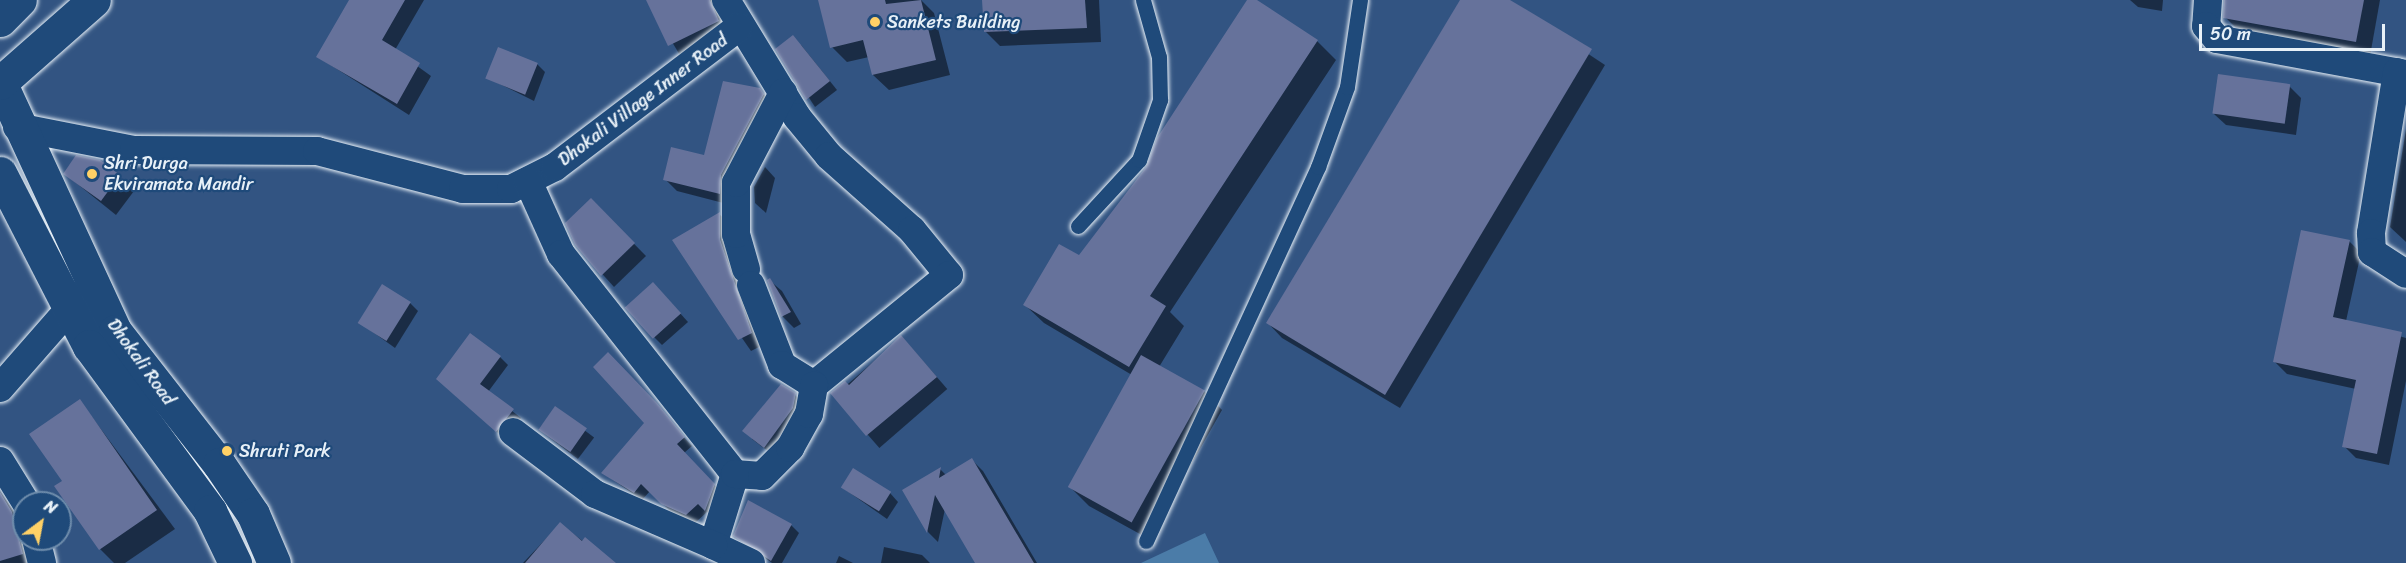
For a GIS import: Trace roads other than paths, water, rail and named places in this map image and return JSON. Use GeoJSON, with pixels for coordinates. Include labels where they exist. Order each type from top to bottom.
{"type":"FeatureCollection","features":[{"type":"Feature","properties":{"kind":"street"},"geometry":{"type":"LineString","coordinates":[[0,20],[20,0]]}},
{"type":"Feature","properties":{"kind":"street"},"geometry":{"type":"LineString","coordinates":[[0,82],[94,0]]}},
{"type":"Feature","properties":{"kind":"street","name":"Dhokali Village Inner Road"},"geometry":{"type":"LineString","coordinates":[[726,0],[739,27],[829,156],[912,230],[949,275],[814,385]]}},
{"type":"Feature","properties":{"kind":"street"},"geometry":{"type":"LineString","coordinates":[[2208,0],[2206,26],[2217,39],[2402,73],[2371,233],[2372,252],[2406,274]]}},
{"type":"Feature","properties":{"kind":"street","name":"Dhokali Village Inner Road"},"geometry":{"type":"LineString","coordinates":[[17,127],[134,150],[317,151],[463,189],[511,189],[528,181],[594,139],[739,27]]}},
{"type":"Feature","properties":{"kind":"street","name":"Dhokali Road"},"geometry":{"type":"LineString","coordinates":[[0,82],[81,295],[89,346],[210,512],[235,563]]}},
{"type":"Feature","properties":{"kind":"street"},"geometry":{"type":"LineString","coordinates":[[528,181],[561,254],[735,474],[762,476],[790,448],[809,414],[814,385],[782,366],[749,277],[736,234],[736,183],[760,127],[783,93]]}},
{"type":"Feature","properties":{"kind":"street","name":"Dhokali Road"},"geometry":{"type":"LineString","coordinates":[[0,173],[81,295],[115,331],[253,514],[274,563]]}},
{"type":"Feature","properties":{"kind":"street"},"geometry":{"type":"LineString","coordinates":[[0,388],[81,295]]}},
{"type":"Feature","properties":{"kind":"street"},"geometry":{"type":"LineString","coordinates":[[513,432],[595,494],[751,563]]}},
{"type":"Feature","properties":{"kind":"street"},"geometry":{"type":"LineString","coordinates":[[0,461],[19,491]]}},
{"type":"Feature","properties":{"kind":"street"},"geometry":{"type":"LineString","coordinates":[[713,545],[735,474]]}},
{"type":"Feature","properties":{"kind":"lane"},"geometry":{"type":"LineString","coordinates":[[1078,226],[1139,160],[1160,100],[1159,57],[1143,0]]}},
{"type":"Feature","properties":{"kind":"lane"},"geometry":{"type":"LineString","coordinates":[[1146,541],[1318,167],[1347,87],[1360,0]]}},
{"type":"Feature","properties":{"kind":"water"},"geometry":{"type":"Polygon","coordinates":[[[1205,533],[1219,563],[1141,563],[1205,533]]]}},
{"type":"Feature","properties":{"kind":"place","name":"Sankets Building"},"geometry":{"type":"Point","coordinates":[875,22]}},
{"type":"Feature","properties":{"kind":"place","name":"Shri Durga Ekviramata Mandir"},"geometry":{"type":"Point","coordinates":[92,174]}},
{"type":"Feature","properties":{"kind":"place","name":"Shruti Park"},"geometry":{"type":"Point","coordinates":[227,451]}}]}
